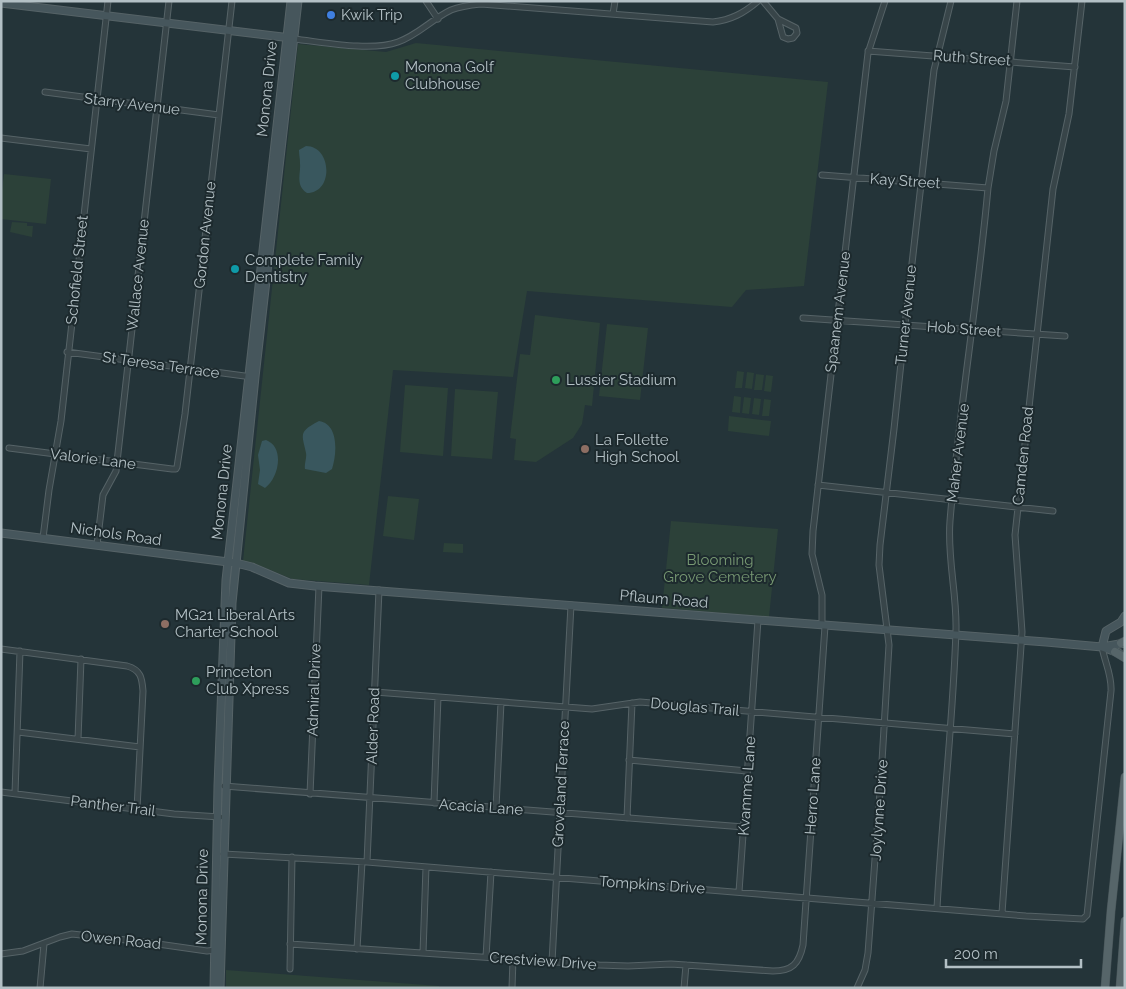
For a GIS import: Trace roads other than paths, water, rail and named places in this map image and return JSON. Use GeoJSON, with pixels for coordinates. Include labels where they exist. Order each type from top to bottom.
{"type":"FeatureCollection","features":[{"type":"Feature","properties":{"kind":"main road"},"geometry":{"type":"LineString","coordinates":[[1116,652],[1125,656]]}},
{"type":"Feature","properties":{"kind":"main road"},"geometry":{"type":"LineString","coordinates":[[1106,988],[1111,911],[1125,777]]}},
{"type":"Feature","properties":{"kind":"main road"},"geometry":{"type":"LineString","coordinates":[[1120,988],[1125,921]]}},
{"type":"Feature","properties":{"kind":"street","name":"Schofield Street"},"geometry":{"type":"LineString","coordinates":[[43,538],[61,421],[108,1]]}},
{"type":"Feature","properties":{"kind":"street","name":"Wallace Avenue"},"geometry":{"type":"LineString","coordinates":[[97,545],[103,495],[116,471],[118,462],[169,1]]}},
{"type":"Feature","properties":{"kind":"street","name":"Gordon Avenue"},"geometry":{"type":"LineString","coordinates":[[177,468],[232,1]]}},
{"type":"Feature","properties":{"kind":"street","name":"Monona Drive"},"geometry":{"type":"LineString","coordinates":[[290,38],[291,1]]}},
{"type":"Feature","properties":{"kind":"street","name":"Monona Drive"},"geometry":{"type":"LineString","coordinates":[[222,817],[218,786],[224,611],[232,562],[263,259],[290,38],[298,1]]}},
{"type":"Feature","properties":{"kind":"street"},"geometry":{"type":"LineString","coordinates":[[426,1],[438,19]]}},
{"type":"Feature","properties":{"kind":"street"},"geometry":{"type":"LineString","coordinates":[[614,14],[615,1]]}},
{"type":"Feature","properties":{"kind":"street"},"geometry":{"type":"LineString","coordinates":[[1,8],[2,2],[336,44],[384,46],[409,38],[448,12],[462,6],[481,4],[718,21],[741,14],[758,1]]}},
{"type":"Feature","properties":{"kind":"street"},"geometry":{"type":"LineString","coordinates":[[763,1],[778,18]]}},
{"type":"Feature","properties":{"kind":"street","name":"Spaanem Avenue"},"geometry":{"type":"LineString","coordinates":[[824,625],[822,594],[812,554],[818,485],[868,51],[885,1]]}},
{"type":"Feature","properties":{"kind":"street","name":"Turner Avenue"},"geometry":{"type":"LineString","coordinates":[[888,630],[879,565],[880,545],[937,56],[951,1]]}},
{"type":"Feature","properties":{"kind":"street","name":"Maher Avenue"},"geometry":{"type":"LineString","coordinates":[[937,908],[951,729],[956,635],[954,576],[950,539],[952,500],[988,188],[994,151],[1006,101],[1017,1]]}},
{"type":"Feature","properties":{"kind":"street","name":"Camden Road"},"geometry":{"type":"LineString","coordinates":[[1002,914],[1022,621],[1015,541],[1054,182],[1069,114],[1082,1]]}},
{"type":"Feature","properties":{"kind":"street","name":"Ruth Street"},"geometry":{"type":"LineString","coordinates":[[868,51],[1075,67]]}},
{"type":"Feature","properties":{"kind":"street","name":"Starry Avenue"},"geometry":{"type":"LineString","coordinates":[[45,92],[219,115]]}},
{"type":"Feature","properties":{"kind":"street"},"geometry":{"type":"LineString","coordinates":[[1,138],[92,149]]}},
{"type":"Feature","properties":{"kind":"street","name":"Kay Street"},"geometry":{"type":"LineString","coordinates":[[822,175],[988,188]]}},
{"type":"Feature","properties":{"kind":"street","name":"Hob Street"},"geometry":{"type":"LineString","coordinates":[[804,318],[1065,336]]}},
{"type":"Feature","properties":{"kind":"street","name":"St Teresa Terrace"},"geometry":{"type":"LineString","coordinates":[[68,352],[252,377]]}},
{"type":"Feature","properties":{"kind":"street","name":"Valorie Lane"},"geometry":{"type":"LineString","coordinates":[[9,448],[172,469],[177,468]]}},
{"type":"Feature","properties":{"kind":"street"},"geometry":{"type":"LineString","coordinates":[[818,485],[1053,511]]}},
{"type":"Feature","properties":{"kind":"street","name":"Nichols Road"},"geometry":{"type":"LineString","coordinates":[[1,533],[232,562]]}},
{"type":"Feature","properties":{"kind":"street","name":"Monona Drive"},"geometry":{"type":"LineString","coordinates":[[214,988],[222,817],[227,787],[232,562]]}},
{"type":"Feature","properties":{"kind":"street","name":"Pflaum Road"},"geometry":{"type":"LineString","coordinates":[[232,562],[252,567],[289,583],[319,586],[1102,647],[1124,644]]}},
{"type":"Feature","properties":{"kind":"street","name":"Admiral Drive"},"geometry":{"type":"LineString","coordinates":[[310,794],[319,586]]}},
{"type":"Feature","properties":{"kind":"street","name":"Alder Road"},"geometry":{"type":"LineString","coordinates":[[357,949],[370,798],[379,590]]}},
{"type":"Feature","properties":{"kind":"street","name":"Groveland Terrace"},"geometry":{"type":"LineString","coordinates":[[552,962],[571,605]]}},
{"type":"Feature","properties":{"kind":"street"},"geometry":{"type":"LineString","coordinates":[[1102,647],[1106,631],[1121,622],[1125,616]]}},
{"type":"Feature","properties":{"kind":"street","name":"Kvamme Lane"},"geometry":{"type":"LineString","coordinates":[[739,892],[758,620]]}},
{"type":"Feature","properties":{"kind":"street","name":"Herro Lane"},"geometry":{"type":"LineString","coordinates":[[794,965],[801,952],[807,898],[824,625]]}},
{"type":"Feature","properties":{"kind":"street","name":"Joylynne Drive"},"geometry":{"type":"LineString","coordinates":[[857,988],[866,966],[872,903],[884,724],[888,630]]}},
{"type":"Feature","properties":{"kind":"street","name":"Pflaum Road"},"geometry":{"type":"LineString","coordinates":[[1102,647],[1116,652]]}},
{"type":"Feature","properties":{"kind":"street","name":"Tompkins Drive"},"geometry":{"type":"LineString","coordinates":[[221,854],[365,862],[1078,920],[1085,917],[1088,906],[1112,680],[1104,660],[1102,647]]}},
{"type":"Feature","properties":{"kind":"street"},"geometry":{"type":"LineString","coordinates":[[1,648],[127,666],[137,670],[142,677],[143,691],[137,809]]}},
{"type":"Feature","properties":{"kind":"street"},"geometry":{"type":"LineString","coordinates":[[15,793],[20,651]]}},
{"type":"Feature","properties":{"kind":"street"},"geometry":{"type":"LineString","coordinates":[[78,739],[81,659]]}},
{"type":"Feature","properties":{"kind":"street","name":"Douglas Trail"},"geometry":{"type":"LineString","coordinates":[[375,692],[592,709],[640,702],[1015,734]]}},
{"type":"Feature","properties":{"kind":"street"},"geometry":{"type":"LineString","coordinates":[[434,803],[438,697]]}},
{"type":"Feature","properties":{"kind":"street"},"geometry":{"type":"LineString","coordinates":[[496,808],[501,702]]}},
{"type":"Feature","properties":{"kind":"street"},"geometry":{"type":"LineString","coordinates":[[627,818],[632,703]]}},
{"type":"Feature","properties":{"kind":"street"},"geometry":{"type":"LineString","coordinates":[[18,732],[140,747]]}},
{"type":"Feature","properties":{"kind":"street"},"geometry":{"type":"LineString","coordinates":[[629,760],[747,771]]}},
{"type":"Feature","properties":{"kind":"street","name":"Acacia Lane"},"geometry":{"type":"LineString","coordinates":[[218,786],[744,828]]}},
{"type":"Feature","properties":{"kind":"street","name":"Panther Trail"},"geometry":{"type":"LineString","coordinates":[[1,792],[137,809],[222,817]]}},
{"type":"Feature","properties":{"kind":"street"},"geometry":{"type":"LineString","coordinates":[[290,969],[292,857]]}},
{"type":"Feature","properties":{"kind":"street"},"geometry":{"type":"LineString","coordinates":[[423,953],[426,868]]}},
{"type":"Feature","properties":{"kind":"street"},"geometry":{"type":"LineString","coordinates":[[486,957],[491,872]]}},
{"type":"Feature","properties":{"kind":"street","name":"Owen Road"},"geometry":{"type":"LineString","coordinates":[[1,954],[23,951],[66,935],[74,934],[216,950]]}},
{"type":"Feature","properties":{"kind":"street"},"geometry":{"type":"LineString","coordinates":[[40,988],[44,944]]}},
{"type":"Feature","properties":{"kind":"street","name":"Crestview Drive"},"geometry":{"type":"LineString","coordinates":[[290,944],[618,966],[686,964],[773,971],[786,970],[794,965]]}},
{"type":"Feature","properties":{"kind":"street","name":"Monona Drive"},"geometry":{"type":"LineString","coordinates":[[216,950],[220,988]]}},
{"type":"Feature","properties":{"kind":"street"},"geometry":{"type":"LineString","coordinates":[[512,988],[513,959]]}},
{"type":"Feature","properties":{"kind":"street"},"geometry":{"type":"LineString","coordinates":[[684,988],[686,964]]}},
{"type":"Feature","properties":{"kind":"water"},"geometry":{"type":"Polygon","coordinates":[[[306,146],[315,148],[321,153],[325,161],[326,170],[322,186],[316,191],[307,193],[303,190],[299,179],[299,150],[306,146]]]}},
{"type":"Feature","properties":{"kind":"water"},"geometry":{"type":"Polygon","coordinates":[[[319,421],[326,423],[335,440],[335,456],[332,469],[326,473],[305,469],[306,455],[303,434],[308,428],[319,421]]]}},
{"type":"Feature","properties":{"kind":"water"},"geometry":{"type":"Polygon","coordinates":[[[266,440],[276,449],[278,463],[274,477],[265,488],[258,484],[260,470],[258,455],[262,441],[266,440]]]}},
{"type":"Feature","properties":{"kind":"place","name":"Kwik Trip"},"geometry":{"type":"Point","coordinates":[331,15]}},
{"type":"Feature","properties":{"kind":"place","name":"Monona Golf Clubhouse"},"geometry":{"type":"Point","coordinates":[395,76]}},
{"type":"Feature","properties":{"kind":"place","name":"Complete Family Dentistry"},"geometry":{"type":"Point","coordinates":[235,269]}},
{"type":"Feature","properties":{"kind":"place","name":"Lussier Stadium"},"geometry":{"type":"Point","coordinates":[556,380]}},
{"type":"Feature","properties":{"kind":"place","name":"La Follette High School"},"geometry":{"type":"Point","coordinates":[585,449]}},
{"type":"Feature","properties":{"kind":"place","name":"MG21 Liberal Arts Charter School"},"geometry":{"type":"Point","coordinates":[165,624]}},
{"type":"Feature","properties":{"kind":"place","name":"Princeton Club Xpress"},"geometry":{"type":"Point","coordinates":[196,681]}},
{"type":"Feature","properties":{"kind":"park label","name":"Blooming Grove Cemetery"},"geometry":{"type":"Point","coordinates":[720,568]}}]}
